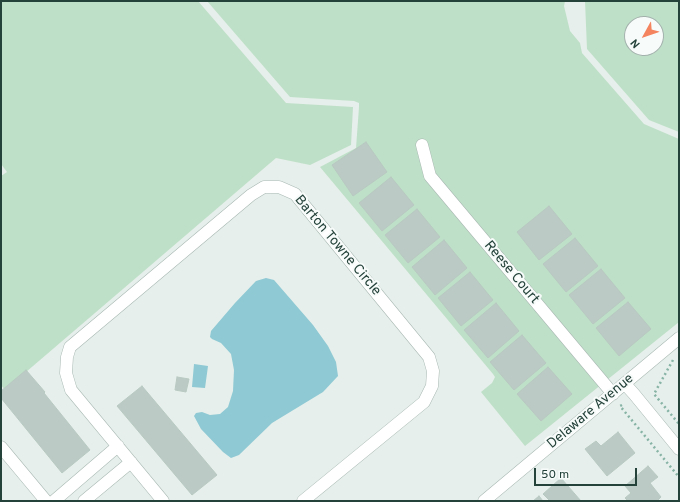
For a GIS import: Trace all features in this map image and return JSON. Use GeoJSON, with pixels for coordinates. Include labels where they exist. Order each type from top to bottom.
{"type":"FeatureCollection","features":[{"type":"Feature","properties":{"kind":"street","name":"Reese Court"},"geometry":{"type":"LineString","coordinates":[[422,145],[430,176],[613,394]]}},
{"type":"Feature","properties":{"kind":"street","name":"Barton Towne Circle"},"geometry":{"type":"LineString","coordinates":[[163,501],[71,390],[66,373],[67,357],[70,347],[251,195],[264,187],[279,187],[296,194],[429,357],[433,371],[432,386],[424,402],[303,501]]}},
{"type":"Feature","properties":{"kind":"street","name":"Delaware Avenue"},"geometry":{"type":"LineString","coordinates":[[484,501],[679,338]]}},
{"type":"Feature","properties":{"kind":"street"},"geometry":{"type":"LineString","coordinates":[[625,384],[679,448]]}},
{"type":"Feature","properties":{"kind":"street"},"geometry":{"type":"LineString","coordinates":[[54,501],[118,446]]}},
{"type":"Feature","properties":{"kind":"street"},"geometry":{"type":"LineString","coordinates":[[1,447],[46,501]]}},
{"type":"Feature","properties":{"kind":"street"},"geometry":{"type":"LineString","coordinates":[[84,501],[131,462]]}},
{"type":"Feature","properties":{"kind":"path"},"geometry":{"type":"LineString","coordinates":[[674,359],[654,394],[679,424]]}},
{"type":"Feature","properties":{"kind":"green space"},"geometry":{"type":"Polygon","coordinates":[[[1,1],[198,1],[286,103],[353,107],[351,145],[310,165],[276,158],[5,390],[1,385],[1,176],[7,172],[1,164],[1,1]]]}},
{"type":"Feature","properties":{"kind":"green space"},"geometry":{"type":"Polygon","coordinates":[[[207,1],[565,1],[564,6],[570,31],[580,43],[582,53],[644,124],[679,139],[679,322],[525,446],[481,392],[492,383],[495,377],[493,374],[320,167],[356,148],[359,103],[354,101],[290,97],[207,1]]]}},
{"type":"Feature","properties":{"kind":"green space"},"geometry":{"type":"Polygon","coordinates":[[[585,1],[679,1],[679,132],[649,120],[587,49],[585,1]]]}},
{"type":"Feature","properties":{"kind":"water"},"geometry":{"type":"Polygon","coordinates":[[[266,278],[274,280],[313,325],[328,346],[336,362],[338,376],[323,392],[272,423],[239,455],[231,458],[223,452],[201,429],[194,416],[196,413],[202,412],[210,415],[220,414],[228,407],[233,391],[234,370],[231,354],[221,343],[210,337],[211,331],[256,281],[266,278]]]}},
{"type":"Feature","properties":{"kind":"water"},"geometry":{"type":"Polygon","coordinates":[[[194,364],[208,366],[205,388],[192,387],[194,364]]]}},
{"type":"Feature","properties":{"kind":"building"},"geometry":{"type":"Polygon","coordinates":[[[366,142],[387,172],[353,196],[332,165],[366,142]]]}},
{"type":"Feature","properties":{"kind":"building"},"geometry":{"type":"Polygon","coordinates":[[[391,177],[414,205],[382,231],[359,203],[391,177]]]}},
{"type":"Feature","properties":{"kind":"building"},"geometry":{"type":"Polygon","coordinates":[[[549,206],[572,234],[539,260],[517,232],[549,206]]]}},
{"type":"Feature","properties":{"kind":"building"},"geometry":{"type":"Polygon","coordinates":[[[417,209],[440,237],[408,263],[385,235],[417,209]]]}},
{"type":"Feature","properties":{"kind":"building"},"geometry":{"type":"Polygon","coordinates":[[[575,238],[598,266],[566,292],[543,264],[575,238]]]}},
{"type":"Feature","properties":{"kind":"building"},"geometry":{"type":"Polygon","coordinates":[[[444,240],[467,268],[435,295],[412,267],[444,240]]]}},
{"type":"Feature","properties":{"kind":"building"},"geometry":{"type":"Polygon","coordinates":[[[601,269],[625,298],[593,324],[569,295],[601,269]]]}},
{"type":"Feature","properties":{"kind":"building"},"geometry":{"type":"Polygon","coordinates":[[[470,272],[493,300],[461,326],[438,298],[470,272]]]}},
{"type":"Feature","properties":{"kind":"building"},"geometry":{"type":"Polygon","coordinates":[[[628,302],[651,329],[619,356],[596,328],[628,302]]]}},
{"type":"Feature","properties":{"kind":"building"},"geometry":{"type":"Polygon","coordinates":[[[496,303],[519,331],[488,358],[464,330],[496,303]]]}},
{"type":"Feature","properties":{"kind":"building"},"geometry":{"type":"Polygon","coordinates":[[[522,335],[546,363],[514,390],[490,362],[522,335]]]}},
{"type":"Feature","properties":{"kind":"building"},"geometry":{"type":"Polygon","coordinates":[[[548,367],[572,394],[541,421],[517,394],[548,367]]]}},
{"type":"Feature","properties":{"kind":"building"},"geometry":{"type":"Polygon","coordinates":[[[26,370],[90,450],[62,473],[1,398],[1,391],[26,370]]]}},
{"type":"Feature","properties":{"kind":"building"},"geometry":{"type":"Polygon","coordinates":[[[177,377],[189,379],[186,392],[175,390],[177,377]]]}},
{"type":"Feature","properties":{"kind":"building"},"geometry":{"type":"Polygon","coordinates":[[[142,386],[217,475],[192,495],[117,406],[142,386]]]}},
{"type":"Feature","properties":{"kind":"building"},"geometry":{"type":"Polygon","coordinates":[[[618,432],[635,453],[607,476],[585,449],[596,441],[601,446],[618,432]]]}},
{"type":"Feature","properties":{"kind":"building"},"geometry":{"type":"Polygon","coordinates":[[[648,466],[658,477],[650,483],[661,497],[657,501],[628,501],[625,498],[631,493],[625,486],[648,466]]]}},
{"type":"Feature","properties":{"kind":"building"},"geometry":{"type":"Polygon","coordinates":[[[561,478],[581,501],[550,501],[543,494],[561,478]]]}},
{"type":"Feature","properties":{"kind":"building"},"geometry":{"type":"Polygon","coordinates":[[[539,496],[543,501],[533,501],[539,496]]]}}]}
